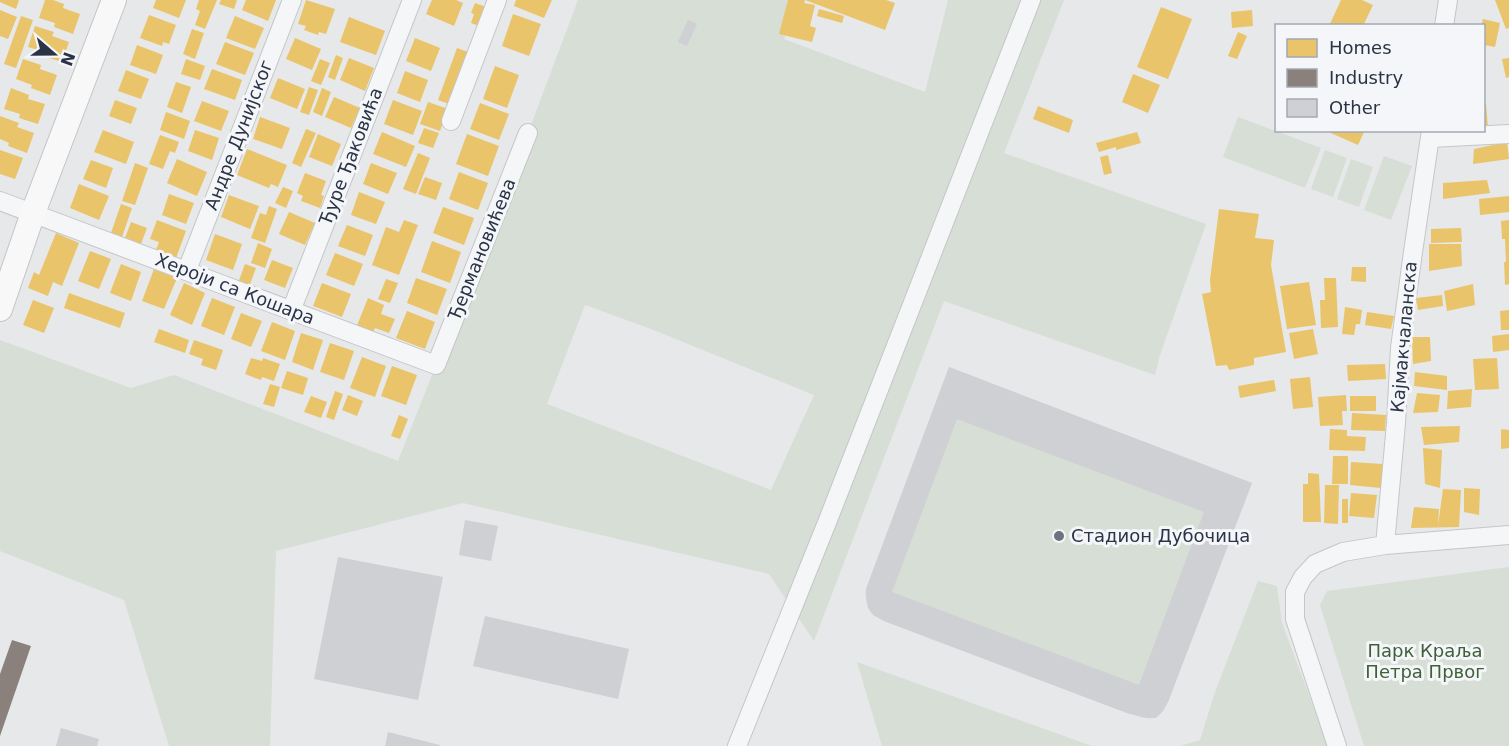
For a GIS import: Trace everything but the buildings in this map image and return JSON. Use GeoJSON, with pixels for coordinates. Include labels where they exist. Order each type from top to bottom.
{"type":"FeatureCollection","features":[{"type":"Feature","properties":{"kind":"main road"},"geometry":{"type":"LineString","coordinates":[[0,309],[33,213],[114,0]]}},
{"type":"Feature","properties":{"kind":"street","name":"Андре Дунијског"},"geometry":{"type":"LineString","coordinates":[[187,270],[292,0]]}},
{"type":"Feature","properties":{"kind":"street","name":"Ђуре Ђаковића"},"geometry":{"type":"LineString","coordinates":[[291,311],[412,0]]}},
{"type":"Feature","properties":{"kind":"street"},"geometry":{"type":"LineString","coordinates":[[450,121],[497,0]]}},
{"type":"Feature","properties":{"kind":"street"},"geometry":{"type":"LineString","coordinates":[[737,746],[1031,0]]}},
{"type":"Feature","properties":{"kind":"street"},"geometry":{"type":"LineString","coordinates":[[1444,24],[1448,0]]}},
{"type":"Feature","properties":{"kind":"street","name":"Ђермановићева"},"geometry":{"type":"LineString","coordinates":[[436,365],[528,133]]}},
{"type":"Feature","properties":{"kind":"street"},"geometry":{"type":"LineString","coordinates":[[1430,134],[1509,134]]}},
{"type":"Feature","properties":{"kind":"street","name":"Кајмакчаланска"},"geometry":{"type":"LineString","coordinates":[[1385,545],[1400,348],[1430,134]]}},
{"type":"Feature","properties":{"kind":"street","name":"Хероји са Кошара"},"geometry":{"type":"LineString","coordinates":[[0,201],[436,365]]}},
{"type":"Feature","properties":{"kind":"street"},"geometry":{"type":"LineString","coordinates":[[1337,746],[1295,619],[1295,591],[1303,577],[1315,564],[1343,552],[1385,545],[1509,535]]}},
{"type":"Feature","properties":{"kind":"green space"},"geometry":{"type":"Polygon","coordinates":[[[578,0],[799,0],[784,39],[925,92],[948,0],[1064,0],[1004,153],[1206,224],[1155,375],[944,301],[814,641],[769,574],[463,503],[276,551],[270,746],[169,746],[124,600],[0,551],[0,340],[131,388],[174,375],[398,461],[578,0]],[[585,305],[547,404],[771,490],[814,395],[651,329],[585,305]]]}},
{"type":"Feature","properties":{"kind":"green space"},"geometry":{"type":"Polygon","coordinates":[[[1238,117],[1321,148],[1305,188],[1223,157],[1238,117]]]}},
{"type":"Feature","properties":{"kind":"green space"},"geometry":{"type":"Polygon","coordinates":[[[1325,150],[1347,158],[1333,197],[1311,189],[1325,150]]]}},
{"type":"Feature","properties":{"kind":"green space"},"geometry":{"type":"Polygon","coordinates":[[[1384,156],[1412,166],[1391,220],[1364,210],[1384,156]]]}},
{"type":"Feature","properties":{"kind":"green space"},"geometry":{"type":"Polygon","coordinates":[[[1351,159],[1373,167],[1359,207],[1337,199],[1351,159]]]}},
{"type":"Feature","properties":{"kind":"green space","name":"Стадион Дубочица"},"geometry":{"type":"Polygon","coordinates":[[[949,367],[1252,483],[1168,702],[1155,717],[1146,718],[1127,713],[884,621],[869,609],[866,589],[949,367]]]}},
{"type":"Feature","properties":{"kind":"green space","name":"Парк Краља Петра Првог"},"geometry":{"type":"Polygon","coordinates":[[[1509,567],[1509,746],[1364,746],[1320,605],[1327,591],[1509,567]]]}},
{"type":"Feature","properties":{"kind":"green space"},"geometry":{"type":"Polygon","coordinates":[[[1258,581],[1277,586],[1282,623],[1328,746],[1180,746],[1200,740],[1215,692],[1258,581]]]}},
{"type":"Feature","properties":{"kind":"green space"},"geometry":{"type":"Polygon","coordinates":[[[857,662],[1092,746],[882,746],[857,662]]]}},
{"type":"Feature","properties":{"kind":"place","name":"Стадион Дубочица"},"geometry":{"type":"Point","coordinates":[1059,536]}}]}
